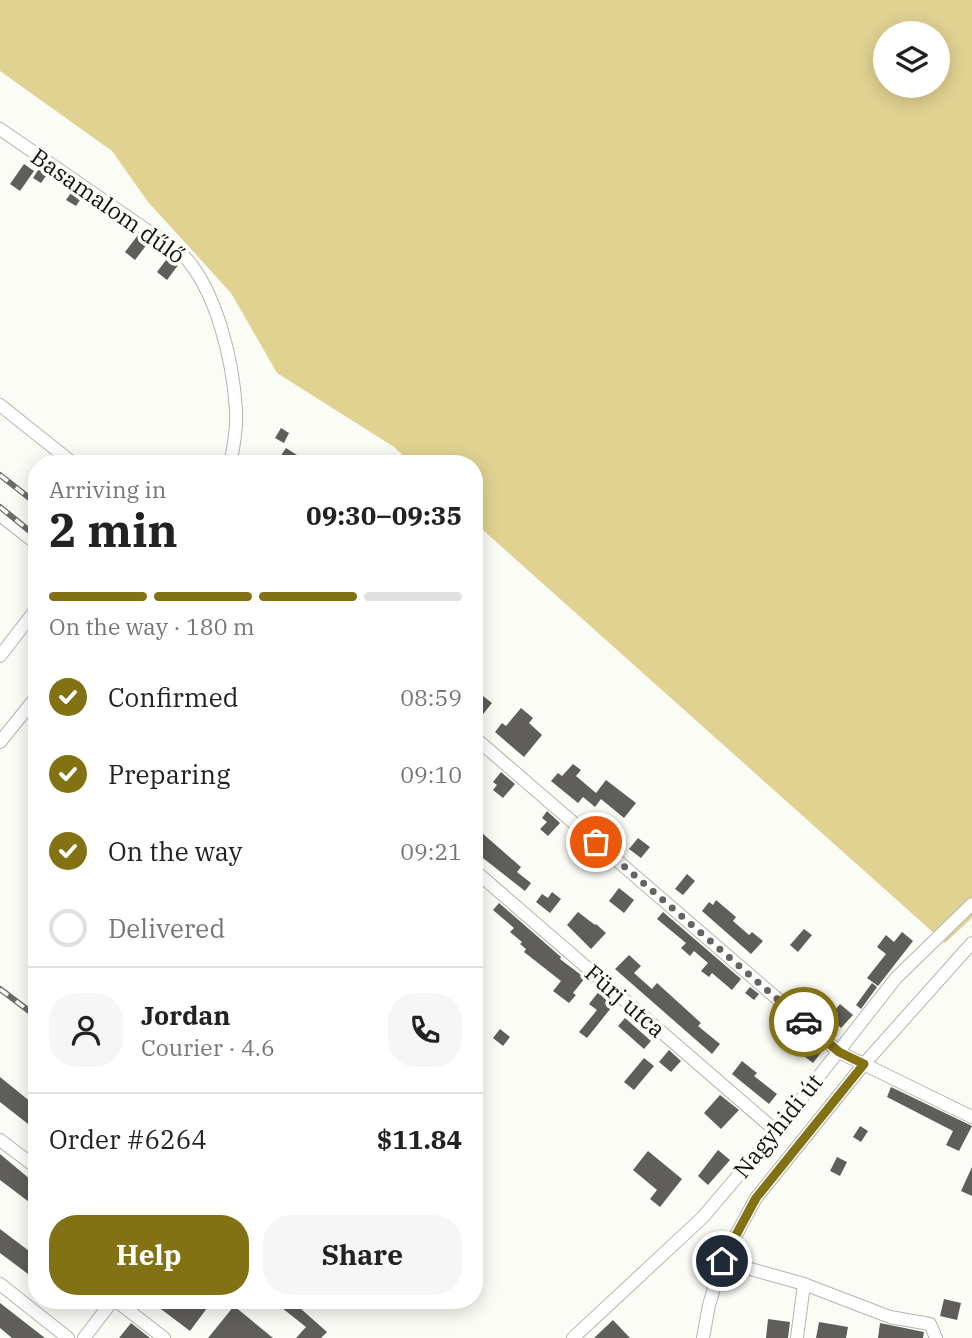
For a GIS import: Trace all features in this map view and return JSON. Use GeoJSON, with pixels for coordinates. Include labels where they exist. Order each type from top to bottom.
{"type":"FeatureCollection","features":[{"type":"Feature","properties":{"kind":"street","name":"Basamalom dűlő"},"geometry":{"type":"LineString","coordinates":[[0,128],[184,257],[196,269],[225,342],[236,410],[232,455]]}},
{"type":"Feature","properties":{"kind":"street"},"geometry":{"type":"LineString","coordinates":[[0,405],[63,455]]}},
{"type":"Feature","properties":{"kind":"street"},"geometry":{"type":"LineString","coordinates":[[0,515],[28,537]]}},
{"type":"Feature","properties":{"kind":"street"},"geometry":{"type":"LineString","coordinates":[[0,656],[28,620]]}},
{"type":"Feature","properties":{"kind":"street"},"geometry":{"type":"LineString","coordinates":[[0,742],[28,707]]}},
{"type":"Feature","properties":{"kind":"street"},"geometry":{"type":"LineString","coordinates":[[483,745],[839,1052],[972,1117]]}},
{"type":"Feature","properties":{"kind":"street","name":"Fürj utca"},"geometry":{"type":"LineString","coordinates":[[483,878],[776,1131]]}},
{"type":"Feature","properties":{"kind":"street","name":"Nagyhidi út"},"geometry":{"type":"LineString","coordinates":[[573,1338],[703,1217],[776,1131],[896,978],[972,904]]}},
{"type":"Feature","properties":{"kind":"street"},"geometry":{"type":"LineString","coordinates":[[703,1338],[722,1261],[756,1198],[864,1064],[972,943]]}},
{"type":"Feature","properties":{"kind":"street"},"geometry":{"type":"LineString","coordinates":[[0,1140],[28,1161]]}},
{"type":"Feature","properties":{"kind":"street"},"geometry":{"type":"LineString","coordinates":[[722,1261],[804,1284],[890,1317],[930,1324],[936,1338]]}},
{"type":"Feature","properties":{"kind":"street"},"geometry":{"type":"LineString","coordinates":[[0,1284],[28,1306]]}},
{"type":"Feature","properties":{"kind":"street"},"geometry":{"type":"LineString","coordinates":[[797,1338],[804,1284]]}},
{"type":"Feature","properties":{"kind":"street"},"geometry":{"type":"LineString","coordinates":[[31,1309],[68,1338]]}},
{"type":"Feature","properties":{"kind":"street"},"geometry":{"type":"LineString","coordinates":[[84,1338],[107,1309]]}},
{"type":"Feature","properties":{"kind":"street"},"geometry":{"type":"LineString","coordinates":[[126,1309],[163,1338]]}},
{"type":"Feature","properties":{"kind":"shaded area"},"geometry":{"type":"Polygon","coordinates":[[[0,0],[972,0],[972,918],[945,943],[483,530],[483,455],[402,455],[277,373],[231,293],[148,202],[112,151],[0,71],[0,0]]]}},
{"type":"Feature","properties":{"kind":"building"},"geometry":{"type":"Polygon","coordinates":[[[24,164],[34,171],[20,191],[10,184],[24,164]]]}},
{"type":"Feature","properties":{"kind":"building"},"geometry":{"type":"Polygon","coordinates":[[[40,167],[48,173],[41,183],[33,178],[40,167]]]}},
{"type":"Feature","properties":{"kind":"building"},"geometry":{"type":"Polygon","coordinates":[[[73,190],[82,197],[76,206],[66,200],[73,190]]]}},
{"type":"Feature","properties":{"kind":"building"},"geometry":{"type":"Polygon","coordinates":[[[138,235],[148,243],[135,260],[125,252],[138,235]]]}},
{"type":"Feature","properties":{"kind":"building"},"geometry":{"type":"Polygon","coordinates":[[[169,256],[179,264],[167,280],[157,272],[169,256]]]}},
{"type":"Feature","properties":{"kind":"building"},"geometry":{"type":"Polygon","coordinates":[[[281,428],[289,433],[284,443],[275,438],[281,428]]]}},
{"type":"Feature","properties":{"kind":"building"},"geometry":{"type":"Polygon","coordinates":[[[286,448],[297,455],[281,455],[286,448]]]}},
{"type":"Feature","properties":{"kind":"building"},"geometry":{"type":"Polygon","coordinates":[[[483,696],[492,703],[483,714],[483,696]]]}},
{"type":"Feature","properties":{"kind":"building"},"geometry":{"type":"Polygon","coordinates":[[[521,708],[533,718],[529,723],[542,735],[524,757],[495,732],[502,723],[506,726],[521,708]]]}},
{"type":"Feature","properties":{"kind":"building"},"geometry":{"type":"Polygon","coordinates":[[[573,764],[581,770],[576,776],[596,793],[606,780],[636,803],[624,818],[601,799],[595,807],[583,797],[578,803],[551,781],[558,773],[562,776],[573,764]]]}},
{"type":"Feature","properties":{"kind":"building"},"geometry":{"type":"Polygon","coordinates":[[[501,772],[515,784],[503,798],[493,790],[497,785],[493,782],[501,772]]]}},
{"type":"Feature","properties":{"kind":"building"},"geometry":{"type":"Polygon","coordinates":[[[547,811],[560,823],[548,836],[540,829],[547,822],[542,818],[547,811]]]}},
{"type":"Feature","properties":{"kind":"building"},"geometry":{"type":"Polygon","coordinates":[[[483,834],[521,867],[517,872],[531,883],[525,891],[483,858],[483,834]]]}},
{"type":"Feature","properties":{"kind":"building"},"geometry":{"type":"Polygon","coordinates":[[[638,838],[650,847],[641,858],[629,849],[638,838]]]}},
{"type":"Feature","properties":{"kind":"building"},"geometry":{"type":"Polygon","coordinates":[[[584,848],[598,858],[588,871],[574,860],[584,848]]]}},
{"type":"Feature","properties":{"kind":"building"},"geometry":{"type":"Polygon","coordinates":[[[687,874],[695,881],[683,895],[675,889],[687,874]]]}},
{"type":"Feature","properties":{"kind":"building"},"geometry":{"type":"Polygon","coordinates":[[[619,888],[634,900],[624,913],[609,901],[619,888]]]}},
{"type":"Feature","properties":{"kind":"building"},"geometry":{"type":"Polygon","coordinates":[[[552,892],[561,899],[550,913],[536,902],[542,894],[548,898],[552,892]]]}},
{"type":"Feature","properties":{"kind":"building"},"geometry":{"type":"Polygon","coordinates":[[[716,900],[736,917],[733,921],[749,935],[752,932],[763,941],[751,954],[702,911],[709,902],[713,905],[716,900]]]}},
{"type":"Feature","properties":{"kind":"building"},"geometry":{"type":"Polygon","coordinates":[[[499,903],[561,957],[560,959],[585,978],[569,1003],[553,991],[561,981],[524,952],[526,949],[520,944],[522,942],[510,932],[514,928],[493,910],[499,903]]]}},
{"type":"Feature","properties":{"kind":"building"},"geometry":{"type":"Polygon","coordinates":[[[578,912],[606,933],[591,949],[567,925],[578,912]]]}},
{"type":"Feature","properties":{"kind":"building"},"geometry":{"type":"Polygon","coordinates":[[[663,912],[741,979],[732,990],[712,973],[709,977],[701,971],[708,963],[694,951],[690,956],[681,948],[686,943],[657,919],[663,912]]]}},
{"type":"Feature","properties":{"kind":"building"},"geometry":{"type":"Polygon","coordinates":[[[804,929],[812,935],[798,952],[790,945],[804,929]]]}},
{"type":"Feature","properties":{"kind":"building"},"geometry":{"type":"Polygon","coordinates":[[[902,932],[913,941],[878,986],[867,978],[886,954],[877,947],[886,935],[894,942],[902,932]]]}},
{"type":"Feature","properties":{"kind":"building"},"geometry":{"type":"Polygon","coordinates":[[[629,955],[641,966],[634,973],[652,989],[657,983],[701,1023],[698,1026],[720,1044],[712,1054],[615,969],[629,955]]]}},
{"type":"Feature","properties":{"kind":"building"},"geometry":{"type":"Polygon","coordinates":[[[872,983],[877,987],[861,1009],[856,1005],[872,983]]]}},
{"type":"Feature","properties":{"kind":"building"},"geometry":{"type":"Polygon","coordinates":[[[750,987],[759,994],[754,1000],[745,993],[750,987]]]}},
{"type":"Feature","properties":{"kind":"building"},"geometry":{"type":"Polygon","coordinates":[[[600,990],[615,1003],[587,1038],[579,1032],[597,1010],[589,1004],[600,990]]]}},
{"type":"Feature","properties":{"kind":"building"},"geometry":{"type":"Polygon","coordinates":[[[840,1004],[853,1015],[841,1028],[829,1017],[840,1004]]]}},
{"type":"Feature","properties":{"kind":"building"},"geometry":{"type":"Polygon","coordinates":[[[625,1018],[651,1041],[644,1049],[618,1026],[625,1018]]]}},
{"type":"Feature","properties":{"kind":"building"},"geometry":{"type":"Polygon","coordinates":[[[500,1029],[510,1037],[503,1046],[493,1038],[500,1029]]]}},
{"type":"Feature","properties":{"kind":"building"},"geometry":{"type":"Polygon","coordinates":[[[810,1039],[823,1050],[813,1063],[800,1053],[810,1039]]]}},
{"type":"Feature","properties":{"kind":"building"},"geometry":{"type":"Polygon","coordinates":[[[669,1050],[681,1061],[671,1072],[659,1062],[669,1050]]]}},
{"type":"Feature","properties":{"kind":"building"},"geometry":{"type":"Polygon","coordinates":[[[644,1058],[654,1066],[634,1090],[624,1082],[644,1058]]]}},
{"type":"Feature","properties":{"kind":"building"},"geometry":{"type":"Polygon","coordinates":[[[742,1061],[757,1073],[754,1076],[777,1094],[769,1104],[732,1074],[742,1061]]]}},
{"type":"Feature","properties":{"kind":"building"},"geometry":{"type":"Polygon","coordinates":[[[0,1077],[28,1100],[28,1124],[0,1102],[0,1077]]]}},
{"type":"Feature","properties":{"kind":"building"},"geometry":{"type":"Polygon","coordinates":[[[891,1087],[972,1126],[959,1151],[946,1145],[953,1131],[887,1097],[891,1087]]]}},
{"type":"Feature","properties":{"kind":"building"},"geometry":{"type":"Polygon","coordinates":[[[720,1095],[739,1110],[721,1129],[704,1113],[720,1095]]]}},
{"type":"Feature","properties":{"kind":"building"},"geometry":{"type":"Polygon","coordinates":[[[860,1126],[868,1131],[861,1142],[853,1137],[860,1126]]]}},
{"type":"Feature","properties":{"kind":"building"},"geometry":{"type":"Polygon","coordinates":[[[718,1150],[730,1160],[708,1185],[698,1176],[718,1150]]]}},
{"type":"Feature","properties":{"kind":"building"},"geometry":{"type":"Polygon","coordinates":[[[648,1151],[682,1179],[660,1207],[650,1199],[657,1190],[633,1170],[648,1151]]]}},
{"type":"Feature","properties":{"kind":"building"},"geometry":{"type":"Polygon","coordinates":[[[0,1154],[28,1177],[28,1201],[0,1180],[0,1154]]]}},
{"type":"Feature","properties":{"kind":"building"},"geometry":{"type":"Polygon","coordinates":[[[837,1157],[847,1162],[840,1176],[830,1171],[837,1157]]]}},
{"type":"Feature","properties":{"kind":"building"},"geometry":{"type":"Polygon","coordinates":[[[972,1167],[972,1196],[961,1191],[972,1167]]]}},
{"type":"Feature","properties":{"kind":"building"},"geometry":{"type":"Polygon","coordinates":[[[0,1229],[28,1250],[28,1274],[0,1253],[0,1229]]]}},
{"type":"Feature","properties":{"kind":"building"},"geometry":{"type":"Polygon","coordinates":[[[944,1299],[961,1303],[957,1320],[940,1316],[944,1299]]]}},
{"type":"Feature","properties":{"kind":"building"},"geometry":{"type":"Polygon","coordinates":[[[0,1303],[45,1338],[12,1338],[0,1328],[0,1303]]]}},
{"type":"Feature","properties":{"kind":"building"},"geometry":{"type":"Polygon","coordinates":[[[161,1309],[206,1309],[190,1331],[161,1309]]]}},
{"type":"Feature","properties":{"kind":"building"},"geometry":{"type":"Polygon","coordinates":[[[232,1309],[238,1309],[273,1338],[208,1338],[232,1309]]]}},
{"type":"Feature","properties":{"kind":"building"},"geometry":{"type":"Polygon","coordinates":[[[283,1309],[301,1309],[327,1332],[321,1338],[296,1338],[306,1327],[283,1309]]]}},
{"type":"Feature","properties":{"kind":"building"},"geometry":{"type":"Polygon","coordinates":[[[768,1319],[790,1322],[788,1338],[766,1338],[768,1319]]]}},
{"type":"Feature","properties":{"kind":"building"},"geometry":{"type":"Polygon","coordinates":[[[613,1320],[630,1338],[594,1338],[613,1320]]]}},
{"type":"Feature","properties":{"kind":"building"},"geometry":{"type":"Polygon","coordinates":[[[819,1322],[848,1327],[846,1338],[816,1338],[819,1322]]]}},
{"type":"Feature","properties":{"kind":"building"},"geometry":{"type":"Polygon","coordinates":[[[131,1323],[150,1338],[119,1338],[131,1323]]]}},
{"type":"Feature","properties":{"kind":"building"},"geometry":{"type":"Polygon","coordinates":[[[880,1323],[924,1332],[923,1338],[878,1338],[880,1323]]]}},
{"type":"Feature","properties":{"kind":"railway"},"geometry":{"type":"LineString","coordinates":[[0,475],[28,497]]}},
{"type":"Feature","properties":{"kind":"railway"},"geometry":{"type":"LineString","coordinates":[[0,507],[28,530]]}},
{"type":"Feature","properties":{"kind":"railway"},"geometry":{"type":"LineString","coordinates":[[0,989],[28,1010]]}},
{"type":"Feature","properties":{"kind":"way so far"},"geometry":{"type":"LineString","coordinates":[[596,842],[804,1022]]}},
{"type":"Feature","properties":{"kind":"route"},"geometry":{"type":"LineString","coordinates":[[722,1261],[756,1198],[864,1064],[839,1052],[804,1022]]}}]}
